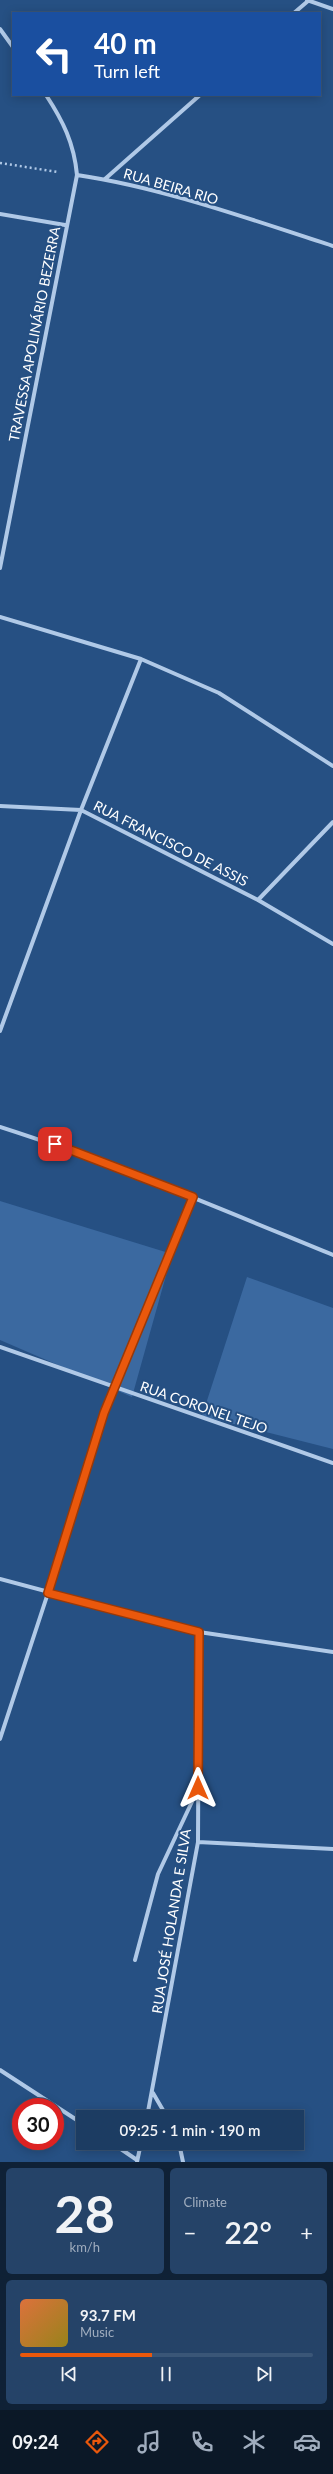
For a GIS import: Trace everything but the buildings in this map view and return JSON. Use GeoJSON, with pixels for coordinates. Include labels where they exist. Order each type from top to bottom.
{"type":"FeatureCollection","features":[{"type":"Feature","properties":{"kind":"street"},"geometry":{"type":"LineString","coordinates":[[295,12],[308,0],[333,9]]}},
{"type":"Feature","properties":{"kind":"street"},"geometry":{"type":"LineString","coordinates":[[0,29],[12,46]]}},
{"type":"Feature","properties":{"kind":"street","name":"TRAVESSA APOLINÁRIO BEZERRA"},"geometry":{"type":"LineString","coordinates":[[0,568],[65,225],[77,175],[75,155],[67,131],[47,96]]}},
{"type":"Feature","properties":{"kind":"street"},"geometry":{"type":"LineString","coordinates":[[105,179],[199,96]]}},
{"type":"Feature","properties":{"kind":"street","name":"RUA BEIRA RIO"},"geometry":{"type":"LineString","coordinates":[[77,175],[105,179],[179,198],[333,246]]}},
{"type":"Feature","properties":{"kind":"street"},"geometry":{"type":"LineString","coordinates":[[0,214],[65,225]]}},
{"type":"Feature","properties":{"kind":"street"},"geometry":{"type":"LineString","coordinates":[[0,617],[141,660],[219,693],[333,766]]}},
{"type":"Feature","properties":{"kind":"street"},"geometry":{"type":"LineString","coordinates":[[0,1031],[81,810],[141,660]]}},
{"type":"Feature","properties":{"kind":"street","name":"RUA FRANCISCO DE ASSIS"},"geometry":{"type":"LineString","coordinates":[[0,806],[81,810],[258,900],[333,944]]}},
{"type":"Feature","properties":{"kind":"street"},"geometry":{"type":"LineString","coordinates":[[258,900],[333,822]]}},
{"type":"Feature","properties":{"kind":"street"},"geometry":{"type":"LineString","coordinates":[[0,1127],[55,1144],[193,1197],[333,1255]]}},
{"type":"Feature","properties":{"kind":"street"},"geometry":{"type":"LineString","coordinates":[[0,1739],[48,1593],[94,1439],[113,1387],[193,1197]]}},
{"type":"Feature","properties":{"kind":"street","name":"RUA CORONEL TEJO"},"geometry":{"type":"LineString","coordinates":[[0,1347],[333,1463]]}},
{"type":"Feature","properties":{"kind":"street"},"geometry":{"type":"LineString","coordinates":[[0,1579],[199,1632],[333,1652]]}},
{"type":"Feature","properties":{"kind":"street","name":"RUA JOSÉ HOLANDA E SILVA"},"geometry":{"type":"LineString","coordinates":[[149,2110],[198,1842],[199,1632]]}},
{"type":"Feature","properties":{"kind":"street"},"geometry":{"type":"LineString","coordinates":[[135,1960],[158,1874],[198,1788]]}},
{"type":"Feature","properties":{"kind":"street"},"geometry":{"type":"LineString","coordinates":[[198,1842],[333,1849]]}},
{"type":"Feature","properties":{"kind":"street"},"geometry":{"type":"LineString","coordinates":[[0,2070],[76,2119]]}},
{"type":"Feature","properties":{"kind":"street"},"geometry":{"type":"LineString","coordinates":[[153,2093],[163,2110]]}},
{"type":"Feature","properties":{"kind":"street"},"geometry":{"type":"LineString","coordinates":[[122,2150],[137,2161],[139,2150]]}},
{"type":"Feature","properties":{"kind":"street"},"geometry":{"type":"LineString","coordinates":[[181,2150],[183,2162]]}},
{"type":"Feature","properties":{"kind":"path"},"geometry":{"type":"LineString","coordinates":[[0,163],[77,175]]}},
{"type":"Feature","properties":{"kind":"shaded area"},"geometry":{"type":"Polygon","coordinates":[[[0,1201],[172,1254],[132,1397],[0,1340],[0,1201]]]}},
{"type":"Feature","properties":{"kind":"shaded area"},"geometry":{"type":"Polygon","coordinates":[[[247,1277],[333,1308],[333,1449],[202,1416],[247,1277]]]}},
{"type":"Feature","properties":{"kind":"route"},"geometry":{"type":"LineString","coordinates":[[55,1144],[193,1197],[113,1387],[94,1439],[76,1496],[48,1593],[199,1632],[198,1788]]}}]}
